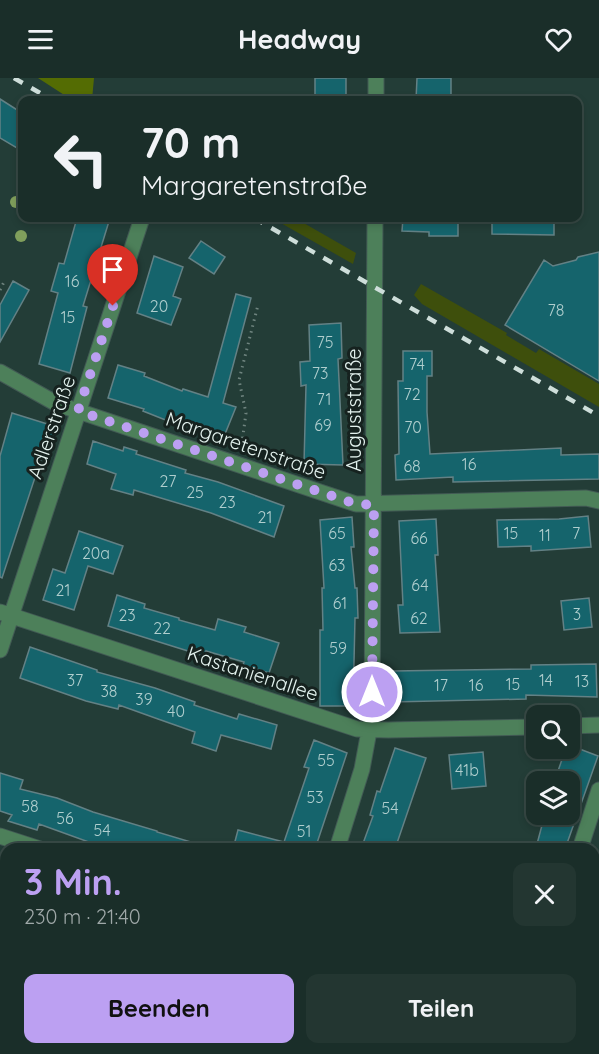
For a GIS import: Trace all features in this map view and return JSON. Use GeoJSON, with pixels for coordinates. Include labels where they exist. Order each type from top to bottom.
{"type":"FeatureCollection","features":[{"type":"Feature","properties":{"kind":"street"},"geometry":{"type":"LineString","coordinates":[[376,78],[376,96]]}},
{"type":"Feature","properties":{"kind":"street","name":"Adlerstraße"},"geometry":{"type":"LineString","coordinates":[[0,650],[6,614],[78,411],[141,222]]}},
{"type":"Feature","properties":{"kind":"street","name":"Auguststraße"},"geometry":{"type":"LineString","coordinates":[[339,843],[362,769],[371,730],[375,222]]}},
{"type":"Feature","properties":{"kind":"street","name":"Margaretenstraße"},"geometry":{"type":"LineString","coordinates":[[0,372],[57,404],[356,504],[586,498],[599,501]]}},
{"type":"Feature","properties":{"kind":"street","name":"Kastanienallee"},"geometry":{"type":"LineString","coordinates":[[6,614],[353,728],[371,730],[526,727]]}},
{"type":"Feature","properties":{"kind":"street"},"geometry":{"type":"LineString","coordinates":[[580,726],[599,725]]}},
{"type":"Feature","properties":{"kind":"street"},"geometry":{"type":"LineString","coordinates":[[582,843],[599,790]]}},
{"type":"Feature","properties":{"kind":"street"},"geometry":{"type":"LineString","coordinates":[[0,836],[22,843]]}},
{"type":"Feature","properties":{"kind":"path"},"geometry":{"type":"LineString","coordinates":[[0,290],[5,280]]}},
{"type":"Feature","properties":{"kind":"path"},"geometry":{"type":"LineString","coordinates":[[239,464],[246,413],[239,380],[258,305]]}},
{"type":"Feature","properties":{"kind":"green space"},"geometry":{"type":"Polygon","coordinates":[[[38,78],[94,78],[92,96],[66,96],[38,78]]]}},
{"type":"Feature","properties":{"kind":"green space"},"geometry":{"type":"Polygon","coordinates":[[[279,222],[302,222],[356,253],[353,264],[279,222]]]}},
{"type":"Feature","properties":{"kind":"green space"},"geometry":{"type":"Polygon","coordinates":[[[421,284],[507,333],[506,335],[536,353],[539,349],[599,384],[599,407],[422,304],[414,295],[421,284]]]}},
{"type":"Feature","properties":{"kind":"building"},"geometry":{"type":"Polygon","coordinates":[[[315,78],[346,78],[346,96],[315,96],[315,78]]]}},
{"type":"Feature","properties":{"kind":"building"},"geometry":{"type":"Polygon","coordinates":[[[417,78],[451,78],[451,96],[416,96],[417,78]]]}},
{"type":"Feature","properties":{"kind":"building"},"geometry":{"type":"Polygon","coordinates":[[[0,99],[18,110],[18,149],[0,138],[0,99]]]}},
{"type":"Feature","properties":{"kind":"building"},"geometry":{"type":"Polygon","coordinates":[[[76,222],[109,222],[83,306],[87,307],[70,373],[39,364],[58,293],[51,291],[59,263],[64,264],[76,222]]]}},
{"type":"Feature","properties":{"kind":"building"},"geometry":{"type":"Polygon","coordinates":[[[403,222],[458,222],[458,236],[429,236],[429,232],[402,231],[403,222]]]}},
{"type":"Feature","properties":{"kind":"building"},"geometry":{"type":"Polygon","coordinates":[[[492,222],[554,222],[554,235],[492,234],[492,222]]]}},
{"type":"Feature","properties":{"kind":"building"},"geometry":{"type":"Polygon","coordinates":[[[201,241],[225,257],[214,274],[189,258],[201,241]]]}},
{"type":"Feature","properties":{"kind":"building"},"geometry":{"type":"Polygon","coordinates":[[[599,252],[599,381],[505,325],[544,260],[553,266],[599,252]]]}},
{"type":"Feature","properties":{"kind":"building"},"geometry":{"type":"Polygon","coordinates":[[[154,256],[183,267],[173,296],[181,299],[171,325],[137,313],[154,256]]]}},
{"type":"Feature","properties":{"kind":"building"},"geometry":{"type":"Polygon","coordinates":[[[13,281],[29,290],[0,342],[0,305],[13,281]]]}},
{"type":"Feature","properties":{"kind":"building"},"geometry":{"type":"Polygon","coordinates":[[[236,294],[251,298],[223,403],[236,407],[225,434],[169,418],[168,421],[143,411],[144,409],[108,398],[118,365],[145,373],[144,376],[182,391],[183,389],[208,397],[236,294]]]}},
{"type":"Feature","properties":{"kind":"building"},"geometry":{"type":"Polygon","coordinates":[[[341,323],[342,358],[338,359],[343,465],[304,464],[306,385],[301,386],[300,362],[310,361],[309,325],[341,323]]]}},
{"type":"Feature","properties":{"kind":"building"},"geometry":{"type":"Polygon","coordinates":[[[403,351],[432,351],[432,376],[427,376],[430,454],[561,448],[561,455],[599,454],[599,479],[453,482],[453,477],[396,480],[395,455],[399,454],[398,381],[403,381],[403,351]]]}},
{"type":"Feature","properties":{"kind":"building"},"geometry":{"type":"Polygon","coordinates":[[[12,413],[57,427],[47,457],[42,456],[2,578],[0,577],[0,456],[12,413]]]}},
{"type":"Feature","properties":{"kind":"building"},"geometry":{"type":"Polygon","coordinates":[[[93,441],[123,451],[124,447],[137,451],[136,454],[186,470],[185,473],[218,482],[284,506],[274,537],[211,513],[134,490],[133,495],[111,489],[116,474],[87,464],[93,441]]]}},
{"type":"Feature","properties":{"kind":"building"},"geometry":{"type":"Polygon","coordinates":[[[588,516],[591,547],[531,551],[531,546],[498,547],[497,520],[588,516]]]}},
{"type":"Feature","properties":{"kind":"building"},"geometry":{"type":"Polygon","coordinates":[[[352,517],[354,547],[351,547],[355,588],[357,588],[358,618],[355,618],[353,706],[320,706],[320,630],[323,630],[322,588],[324,588],[320,520],[352,517]]]}},
{"type":"Feature","properties":{"kind":"building"},"geometry":{"type":"Polygon","coordinates":[[[436,519],[438,555],[435,555],[440,632],[400,633],[398,605],[403,605],[399,521],[436,519]]]}},
{"type":"Feature","properties":{"kind":"building"},"geometry":{"type":"Polygon","coordinates":[[[79,531],[123,546],[113,574],[88,566],[74,610],[43,600],[53,569],[65,573],[79,531]]]}},
{"type":"Feature","properties":{"kind":"building"},"geometry":{"type":"Polygon","coordinates":[[[117,595],[145,604],[144,608],[179,618],[179,620],[215,630],[218,619],[246,627],[244,632],[279,643],[269,673],[243,665],[244,662],[206,651],[204,656],[108,626],[117,595]]]}},
{"type":"Feature","properties":{"kind":"building"},"geometry":{"type":"Polygon","coordinates":[[[589,598],[592,627],[564,630],[561,601],[589,598]]]}},
{"type":"Feature","properties":{"kind":"building"},"geometry":{"type":"Polygon","coordinates":[[[30,647],[97,670],[97,672],[155,688],[195,702],[194,705],[237,719],[239,714],[277,725],[271,749],[221,735],[216,751],[192,743],[195,732],[119,705],[118,709],[86,701],[20,678],[30,647]]]}},
{"type":"Feature","properties":{"kind":"building"},"geometry":{"type":"Polygon","coordinates":[[[596,664],[597,697],[526,695],[526,699],[392,702],[393,671],[531,669],[531,665],[596,664]]]}},
{"type":"Feature","properties":{"kind":"building"},"geometry":{"type":"Polygon","coordinates":[[[314,740],[347,753],[317,843],[235,843],[238,830],[284,842],[309,768],[304,767],[314,740]]]}},
{"type":"Feature","properties":{"kind":"building"},"geometry":{"type":"Polygon","coordinates":[[[395,748],[426,758],[397,843],[363,843],[373,816],[370,815],[377,791],[380,792],[395,748]]]}},
{"type":"Feature","properties":{"kind":"building"},"geometry":{"type":"Polygon","coordinates":[[[580,749],[598,756],[580,807],[580,771],[558,771],[562,759],[580,759],[580,749]]]}},
{"type":"Feature","properties":{"kind":"building"},"geometry":{"type":"Polygon","coordinates":[[[483,752],[486,786],[452,789],[449,755],[483,752]]]}},
{"type":"Feature","properties":{"kind":"building"},"geometry":{"type":"Polygon","coordinates":[[[0,773],[23,780],[20,789],[57,798],[93,812],[194,843],[91,843],[39,824],[37,830],[8,821],[12,815],[0,811],[0,773]]]}},
{"type":"Feature","properties":{"kind":"building"},"geometry":{"type":"Polygon","coordinates":[[[542,825],[574,825],[567,843],[537,843],[542,825]]]}},
{"type":"Feature","properties":{"kind":"railway"},"geometry":{"type":"LineString","coordinates":[[14,78],[45,96]]}},
{"type":"Feature","properties":{"kind":"railway"},"geometry":{"type":"LineString","coordinates":[[261,222],[599,416]]}},
{"type":"Feature","properties":{"kind":"route"},"geometry":{"type":"LineString","coordinates":[[113,306],[78,411],[356,504],[374,505],[372,692]]}}]}
